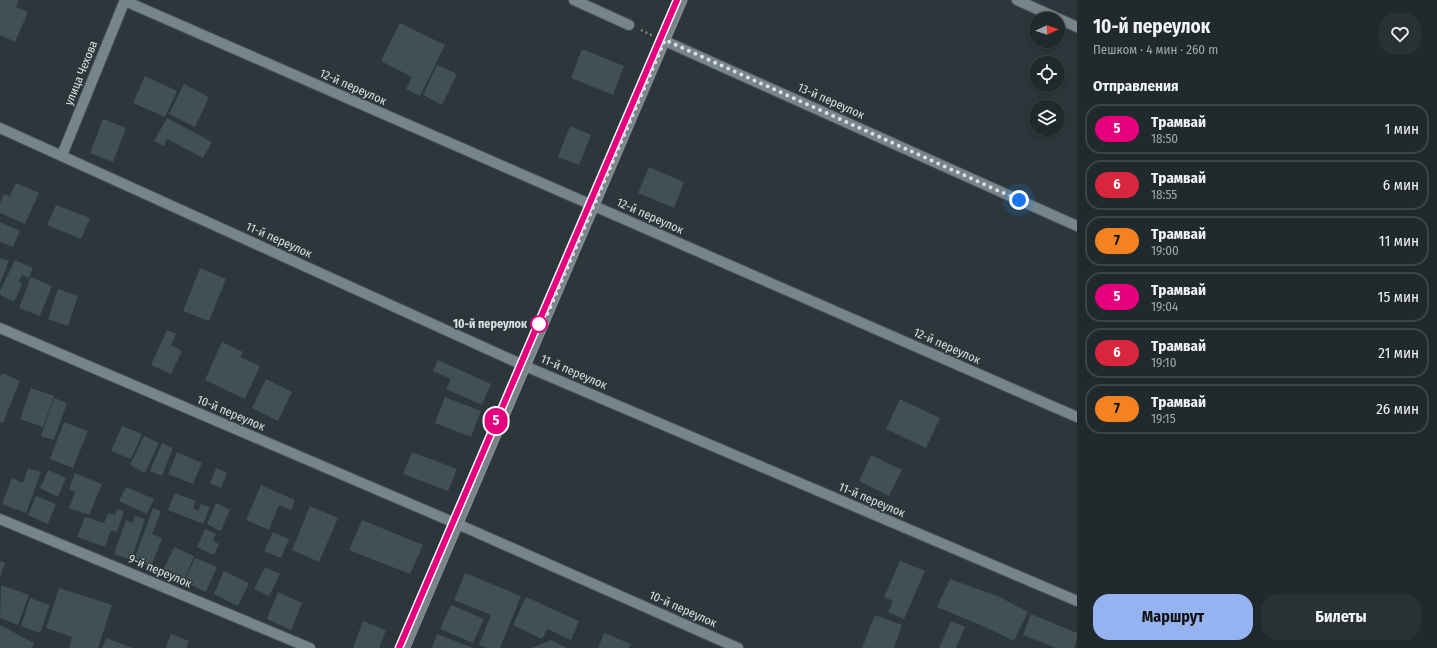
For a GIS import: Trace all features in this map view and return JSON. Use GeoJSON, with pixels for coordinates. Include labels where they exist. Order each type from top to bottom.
{"type":"FeatureCollection","features":[{"type":"Feature","properties":{"kind":"street","name":"улица Чехова"},"geometry":{"type":"LineString","coordinates":[[62,155],[125,0]]}},
{"type":"Feature","properties":{"kind":"street","name":"12-й переулок"},"geometry":{"type":"LineString","coordinates":[[125,0],[1077,417]]}},
{"type":"Feature","properties":{"kind":"street"},"geometry":{"type":"LineString","coordinates":[[574,0],[629,25]]}},
{"type":"Feature","properties":{"kind":"street"},"geometry":{"type":"LineString","coordinates":[[404,648],[682,0]]}},
{"type":"Feature","properties":{"kind":"street"},"geometry":{"type":"LineString","coordinates":[[1017,0],[1077,27]]}},
{"type":"Feature","properties":{"kind":"street","name":"13-й переулок"},"geometry":{"type":"LineString","coordinates":[[665,40],[1077,226]]}},
{"type":"Feature","properties":{"kind":"street","name":"11-й переулок"},"geometry":{"type":"LineString","coordinates":[[0,128],[525,366],[1077,601]]}},
{"type":"Feature","properties":{"kind":"street","name":"10-й переулок"},"geometry":{"type":"LineString","coordinates":[[0,328],[458,524],[738,648]]}},
{"type":"Feature","properties":{"kind":"street","name":"9-й переулок"},"geometry":{"type":"LineString","coordinates":[[0,519],[310,648]]}},
{"type":"Feature","properties":{"kind":"path"},"geometry":{"type":"LineString","coordinates":[[629,25],[665,40]]}},
{"type":"Feature","properties":{"kind":"building"},"geometry":{"type":"Polygon","coordinates":[[[0,0],[19,0],[16,7],[28,12],[15,42],[0,35],[0,0]]]}},
{"type":"Feature","properties":{"kind":"building"},"geometry":{"type":"Polygon","coordinates":[[[400,23],[445,45],[420,96],[406,89],[412,77],[381,61],[400,23]]]}},
{"type":"Feature","properties":{"kind":"building"},"geometry":{"type":"Polygon","coordinates":[[[582,49],[624,66],[613,95],[571,78],[582,49]]]}},
{"type":"Feature","properties":{"kind":"building"},"geometry":{"type":"Polygon","coordinates":[[[437,65],[457,74],[442,105],[423,95],[437,65]]]}},
{"type":"Feature","properties":{"kind":"building"},"geometry":{"type":"Polygon","coordinates":[[[145,76],[177,91],[165,117],[133,103],[145,76]]]}},
{"type":"Feature","properties":{"kind":"building"},"geometry":{"type":"Polygon","coordinates":[[[184,84],[209,97],[195,127],[169,114],[184,84]]]}},
{"type":"Feature","properties":{"kind":"building"},"geometry":{"type":"Polygon","coordinates":[[[167,118],[212,142],[203,158],[167,139],[164,146],[154,141],[167,118]]]}},
{"type":"Feature","properties":{"kind":"building"},"geometry":{"type":"Polygon","coordinates":[[[103,119],[126,128],[113,162],[90,153],[103,119]]]}},
{"type":"Feature","properties":{"kind":"building"},"geometry":{"type":"Polygon","coordinates":[[[570,126],[591,135],[579,165],[558,157],[570,126]]]}},
{"type":"Feature","properties":{"kind":"building"},"geometry":{"type":"Polygon","coordinates":[[[649,167],[684,182],[674,208],[638,193],[649,167]]]}},
{"type":"Feature","properties":{"kind":"building"},"geometry":{"type":"Polygon","coordinates":[[[16,183],[39,193],[25,224],[0,213],[0,203],[4,194],[10,196],[16,183]]]}},
{"type":"Feature","properties":{"kind":"building"},"geometry":{"type":"Polygon","coordinates":[[[56,205],[90,218],[81,239],[47,225],[56,205]]]}},
{"type":"Feature","properties":{"kind":"building"},"geometry":{"type":"Polygon","coordinates":[[[0,222],[20,231],[13,247],[0,242],[0,222]]]}},
{"type":"Feature","properties":{"kind":"building"},"geometry":{"type":"Polygon","coordinates":[[[0,258],[9,261],[0,283],[0,258]]]}},
{"type":"Feature","properties":{"kind":"building"},"geometry":{"type":"Polygon","coordinates":[[[15,260],[33,268],[29,278],[22,275],[19,281],[22,285],[14,302],[0,295],[0,291],[15,260]]]}},
{"type":"Feature","properties":{"kind":"building"},"geometry":{"type":"Polygon","coordinates":[[[200,268],[226,279],[209,321],[183,311],[200,268]]]}},
{"type":"Feature","properties":{"kind":"building"},"geometry":{"type":"Polygon","coordinates":[[[31,277],[52,286],[40,316],[19,308],[31,277]]]}},
{"type":"Feature","properties":{"kind":"building"},"geometry":{"type":"Polygon","coordinates":[[[58,289],[78,296],[68,326],[48,319],[58,289]]]}},
{"type":"Feature","properties":{"kind":"building"},"geometry":{"type":"Polygon","coordinates":[[[167,330],[176,334],[171,345],[182,351],[171,374],[151,365],[167,330]]]}},
{"type":"Feature","properties":{"kind":"building"},"geometry":{"type":"Polygon","coordinates":[[[222,342],[243,352],[240,357],[260,366],[245,399],[205,380],[222,342]]]}},
{"type":"Feature","properties":{"kind":"building"},"geometry":{"type":"Polygon","coordinates":[[[438,360],[491,384],[482,405],[446,389],[451,379],[433,371],[438,360]]]}},
{"type":"Feature","properties":{"kind":"building"},"geometry":{"type":"Polygon","coordinates":[[[2,373],[20,381],[3,423],[0,422],[0,378],[2,373]]]}},
{"type":"Feature","properties":{"kind":"building"},"geometry":{"type":"Polygon","coordinates":[[[266,379],[292,392],[278,421],[252,408],[266,379]]]}},
{"type":"Feature","properties":{"kind":"building"},"geometry":{"type":"Polygon","coordinates":[[[31,388],[54,396],[43,427],[20,419],[31,388]]]}},
{"type":"Feature","properties":{"kind":"building"},"geometry":{"type":"Polygon","coordinates":[[[445,397],[481,411],[471,437],[435,423],[445,397]]]}},
{"type":"Feature","properties":{"kind":"building"},"geometry":{"type":"Polygon","coordinates":[[[54,398],[67,403],[54,440],[41,436],[54,398]]]}},
{"type":"Feature","properties":{"kind":"building"},"geometry":{"type":"Polygon","coordinates":[[[900,399],[940,418],[926,448],[886,429],[900,399]]]}},
{"type":"Feature","properties":{"kind":"building"},"geometry":{"type":"Polygon","coordinates":[[[64,422],[88,431],[73,468],[50,459],[64,422]]]}},
{"type":"Feature","properties":{"kind":"building"},"geometry":{"type":"Polygon","coordinates":[[[122,426],[142,434],[131,459],[111,451],[122,426]]]}},
{"type":"Feature","properties":{"kind":"building"},"geometry":{"type":"Polygon","coordinates":[[[144,436],[159,443],[145,473],[130,465],[144,436]]]}},
{"type":"Feature","properties":{"kind":"building"},"geometry":{"type":"Polygon","coordinates":[[[162,443],[173,448],[162,476],[150,471],[162,443]]]}},
{"type":"Feature","properties":{"kind":"building"},"geometry":{"type":"Polygon","coordinates":[[[177,452],[202,463],[193,484],[168,474],[177,452]]]}},
{"type":"Feature","properties":{"kind":"building"},"geometry":{"type":"Polygon","coordinates":[[[412,452],[457,469],[448,491],[403,474],[412,452]]]}},
{"type":"Feature","properties":{"kind":"building"},"geometry":{"type":"Polygon","coordinates":[[[871,455],[902,470],[889,496],[859,481],[871,455]]]}},
{"type":"Feature","properties":{"kind":"building"},"geometry":{"type":"Polygon","coordinates":[[[28,468],[41,472],[26,513],[2,504],[12,478],[23,483],[28,468]]]}},
{"type":"Feature","properties":{"kind":"building"},"geometry":{"type":"Polygon","coordinates":[[[216,468],[227,473],[221,488],[210,483],[216,468]]]}},
{"type":"Feature","properties":{"kind":"building"},"geometry":{"type":"Polygon","coordinates":[[[48,470],[66,478],[58,497],[40,488],[48,470]]]}},
{"type":"Feature","properties":{"kind":"building"},"geometry":{"type":"Polygon","coordinates":[[[75,473],[102,484],[89,515],[69,508],[75,492],[69,489],[75,473]]]}},
{"type":"Feature","properties":{"kind":"building"},"geometry":{"type":"Polygon","coordinates":[[[261,485],[295,500],[291,510],[279,505],[269,530],[246,520],[261,485]]]}},
{"type":"Feature","properties":{"kind":"building"},"geometry":{"type":"Polygon","coordinates":[[[126,487],[154,499],[147,514],[119,501],[126,487]]]}},
{"type":"Feature","properties":{"kind":"building"},"geometry":{"type":"Polygon","coordinates":[[[175,493],[196,501],[193,508],[198,511],[201,504],[210,507],[203,524],[168,510],[175,493]]]}},
{"type":"Feature","properties":{"kind":"building"},"geometry":{"type":"Polygon","coordinates":[[[36,496],[56,504],[48,524],[28,515],[36,496]]]}},
{"type":"Feature","properties":{"kind":"building"},"geometry":{"type":"Polygon","coordinates":[[[216,503],[230,510],[221,531],[207,524],[216,503]]]}},
{"type":"Feature","properties":{"kind":"building"},"geometry":{"type":"Polygon","coordinates":[[[310,506],[338,518],[319,562],[292,550],[310,506]]]}},
{"type":"Feature","properties":{"kind":"building"},"geometry":{"type":"Polygon","coordinates":[[[153,508],[161,511],[152,534],[162,538],[151,567],[134,560],[153,508]]]}},
{"type":"Feature","properties":{"kind":"building"},"geometry":{"type":"Polygon","coordinates":[[[117,509],[124,511],[117,532],[111,530],[105,547],[77,537],[85,517],[104,523],[108,513],[115,515],[117,509]]]}},
{"type":"Feature","properties":{"kind":"building"},"geometry":{"type":"Polygon","coordinates":[[[135,516],[145,519],[131,560],[114,554],[126,520],[132,523],[135,516]]]}},
{"type":"Feature","properties":{"kind":"building"},"geometry":{"type":"Polygon","coordinates":[[[362,520],[423,545],[410,574],[349,550],[362,520]]]}},
{"type":"Feature","properties":{"kind":"building"},"geometry":{"type":"Polygon","coordinates":[[[205,529],[216,534],[213,541],[219,544],[214,555],[197,547],[205,529]]]}},
{"type":"Feature","properties":{"kind":"building"},"geometry":{"type":"Polygon","coordinates":[[[273,532],[289,539],[281,558],[264,551],[273,532]]]}},
{"type":"Feature","properties":{"kind":"building"},"geometry":{"type":"Polygon","coordinates":[[[174,547],[194,556],[182,585],[161,575],[174,547]]]}},
{"type":"Feature","properties":{"kind":"building"},"geometry":{"type":"Polygon","coordinates":[[[195,558],[217,567],[206,592],[184,582],[195,558]]]}},
{"type":"Feature","properties":{"kind":"building"},"geometry":{"type":"Polygon","coordinates":[[[0,561],[5,563],[0,577],[0,561]]]}},
{"type":"Feature","properties":{"kind":"building"},"geometry":{"type":"Polygon","coordinates":[[[900,561],[925,571],[904,619],[888,612],[893,601],[884,597],[900,561]]]}},
{"type":"Feature","properties":{"kind":"building"},"geometry":{"type":"Polygon","coordinates":[[[265,567],[280,574],[269,596],[254,589],[265,567]]]}},
{"type":"Feature","properties":{"kind":"building"},"geometry":{"type":"Polygon","coordinates":[[[224,571],[249,583],[238,606],[214,594],[224,571]]]}},
{"type":"Feature","properties":{"kind":"building"},"geometry":{"type":"Polygon","coordinates":[[[465,573],[521,596],[500,648],[487,648],[479,645],[491,615],[454,600],[465,573]]]}},
{"type":"Feature","properties":{"kind":"building"},"geometry":{"type":"Polygon","coordinates":[[[950,579],[1000,597],[1028,612],[1014,641],[937,607],[950,579]]]}},
{"type":"Feature","properties":{"kind":"building"},"geometry":{"type":"Polygon","coordinates":[[[1,585],[29,595],[18,625],[0,618],[1,585]]]}},
{"type":"Feature","properties":{"kind":"building"},"geometry":{"type":"Polygon","coordinates":[[[59,588],[112,605],[98,648],[69,648],[72,637],[46,628],[59,588]]]}},
{"type":"Feature","properties":{"kind":"building"},"geometry":{"type":"Polygon","coordinates":[[[278,592],[302,603],[291,630],[267,619],[278,592]]]}},
{"type":"Feature","properties":{"kind":"building"},"geometry":{"type":"Polygon","coordinates":[[[526,597],[579,621],[571,640],[547,629],[542,639],[513,625],[526,597]]]}},
{"type":"Feature","properties":{"kind":"building"},"geometry":{"type":"Polygon","coordinates":[[[30,598],[50,605],[40,633],[21,626],[30,598]]]}},
{"type":"Feature","properties":{"kind":"building"},"geometry":{"type":"Polygon","coordinates":[[[451,605],[484,619],[473,643],[440,629],[451,605]]]}},
{"type":"Feature","properties":{"kind":"building"},"geometry":{"type":"Polygon","coordinates":[[[1031,614],[1077,633],[1077,640],[1074,648],[1056,648],[1023,635],[1031,614]]]}},
{"type":"Feature","properties":{"kind":"building"},"geometry":{"type":"Polygon","coordinates":[[[875,615],[902,625],[894,648],[862,648],[875,615]]]}},
{"type":"Feature","properties":{"kind":"building"},"geometry":{"type":"Polygon","coordinates":[[[363,621],[386,630],[379,648],[353,648],[363,621]]]}},
{"type":"Feature","properties":{"kind":"building"},"geometry":{"type":"Polygon","coordinates":[[[951,621],[965,627],[956,648],[939,648],[951,621]]]}},
{"type":"Feature","properties":{"kind":"building"},"geometry":{"type":"Polygon","coordinates":[[[0,625],[34,643],[32,648],[0,648],[0,625]]]}},
{"type":"Feature","properties":{"kind":"building"},"geometry":{"type":"Polygon","coordinates":[[[604,633],[631,644],[629,648],[598,648],[604,633]]]}},
{"type":"Feature","properties":{"kind":"building"},"geometry":{"type":"Polygon","coordinates":[[[171,634],[189,641],[186,648],[166,648],[171,634]]]}},
{"type":"Feature","properties":{"kind":"building"},"geometry":{"type":"Polygon","coordinates":[[[437,634],[463,644],[473,648],[432,648],[437,634]]]}},
{"type":"Feature","properties":{"kind":"building"},"geometry":{"type":"Polygon","coordinates":[[[106,638],[133,648],[102,648],[106,638]]]}},
{"type":"Feature","properties":{"kind":"building"},"geometry":{"type":"Polygon","coordinates":[[[551,640],[567,648],[531,648],[551,640]]]}},
{"type":"Feature","properties":{"kind":"tram line"},"geometry":{"type":"LineString","coordinates":[[399,648],[677,0]]}},
{"type":"Feature","properties":{"kind":"tram line","name":"5"},"geometry":{"type":"LineString","coordinates":[[399,648],[677,0]]}},
{"type":"Feature","properties":{"kind":"tram line"},"geometry":{"type":"LineString","coordinates":[[410,648],[687,0]]}},
{"type":"Feature","properties":{"kind":"place","name":"10-й переулок"},"geometry":{"type":"Point","coordinates":[539,324]}},
{"type":"Feature","properties":{"kind":"route"},"geometry":{"type":"LineString","coordinates":[[539,324],[544,322],[665,40],[1019,200]]}}]}
